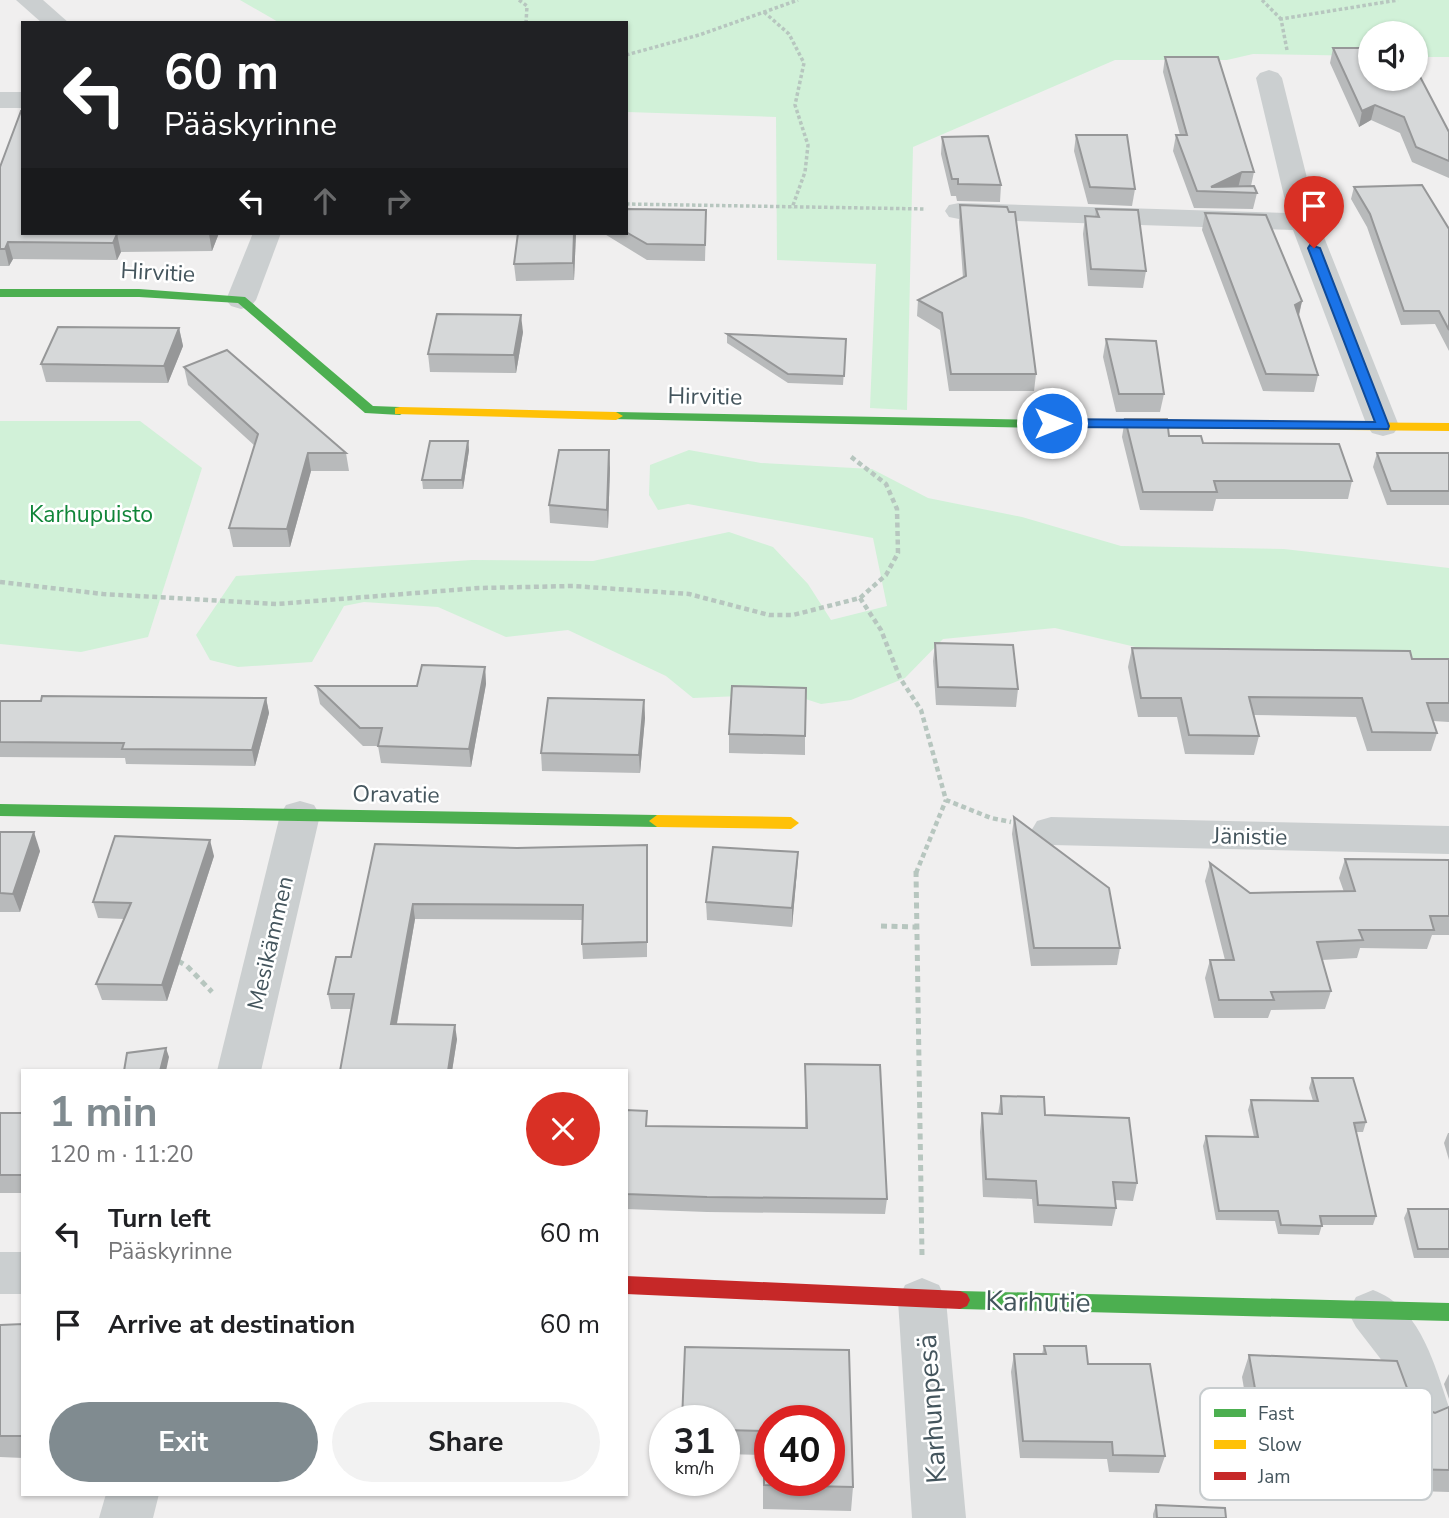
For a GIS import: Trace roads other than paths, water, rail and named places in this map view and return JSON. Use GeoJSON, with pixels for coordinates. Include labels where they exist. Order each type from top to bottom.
{"type":"FeatureCollection","features":[{"type":"Feature","properties":{"kind":"street"},"geometry":{"type":"LineString","coordinates":[[28,0],[54,21]]}},
{"type":"Feature","properties":{"kind":"street"},"geometry":{"type":"LineString","coordinates":[[1269,78],[1304,222],[1383,426]]}},
{"type":"Feature","properties":{"kind":"street"},"geometry":{"type":"LineString","coordinates":[[0,100],[21,100]]}},
{"type":"Feature","properties":{"kind":"street"},"geometry":{"type":"LineString","coordinates":[[959,211],[1304,222]]}},
{"type":"Feature","properties":{"kind":"street"},"geometry":{"type":"LineString","coordinates":[[241,300],[266,235]]}},
{"type":"Feature","properties":{"kind":"street","name":"Hirvitie"},"geometry":{"type":"LineString","coordinates":[[0,293],[139,293],[241,300],[370,410],[832,422],[1449,427]]}},
{"type":"Feature","properties":{"kind":"street","name":"Oravatie"},"geometry":{"type":"LineString","coordinates":[[0,810],[791,823]]}},
{"type":"Feature","properties":{"kind":"street","name":"Mesikämmen"},"geometry":{"type":"LineString","coordinates":[[239,1069],[300,814]]}},
{"type":"Feature","properties":{"kind":"street","name":"Jänistie"},"geometry":{"type":"LineString","coordinates":[[1051,831],[1449,840]]}},
{"type":"Feature","properties":{"kind":"street"},"geometry":{"type":"LineString","coordinates":[[0,1273],[21,1273]]}},
{"type":"Feature","properties":{"kind":"street","name":"Karhutie"},"geometry":{"type":"LineString","coordinates":[[628,1285],[922,1300],[1159,1303],[1373,1312],[1449,1312]]}},
{"type":"Feature","properties":{"kind":"street","name":"Karhunpesä"},"geometry":{"type":"LineString","coordinates":[[922,1300],[939,1518]]}},
{"type":"Feature","properties":{"kind":"street"},"geometry":{"type":"LineString","coordinates":[[1373,1312],[1404,1350],[1416,1388]]}},
{"type":"Feature","properties":{"kind":"street"},"geometry":{"type":"LineString","coordinates":[[126,1518],[132,1496]]}},
{"type":"Feature","properties":{"kind":"park label","name":"Karhupuisto"},"geometry":{"type":"Point","coordinates":[91,514]}}]}
